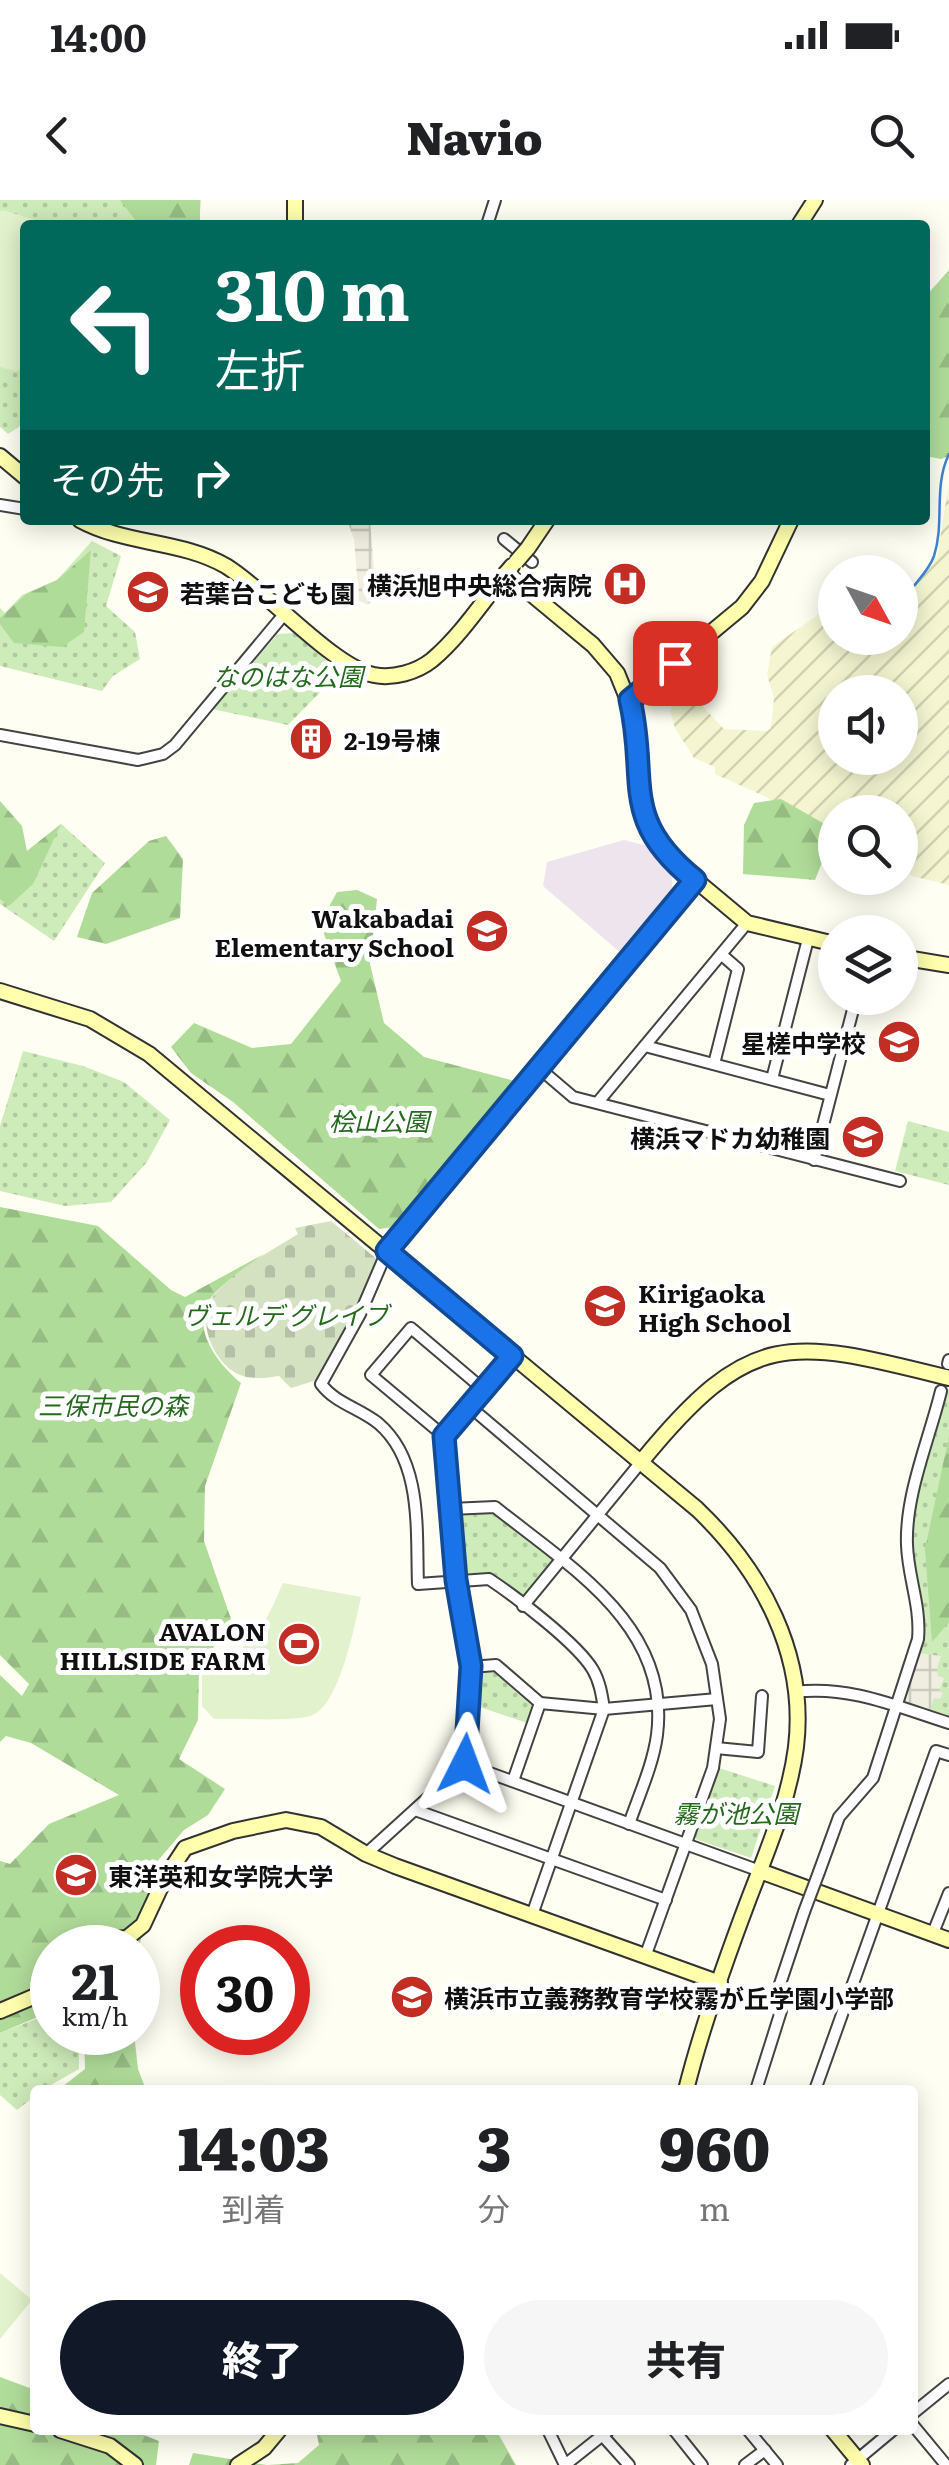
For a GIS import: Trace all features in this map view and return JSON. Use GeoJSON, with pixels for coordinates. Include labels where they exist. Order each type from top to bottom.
{"type":"FeatureCollection","features":[{"type":"Feature","properties":{"kind":"street"},"geometry":{"type":"LineString","coordinates":[[0,456],[20,473]]}},
{"type":"Feature","properties":{"kind":"street"},"geometry":{"type":"LineString","coordinates":[[94,525],[202,554],[228,567],[349,665],[374,676],[403,674],[436,657],[520,561],[544,525]]}},
{"type":"Feature","properties":{"kind":"street"},"geometry":{"type":"LineString","coordinates":[[636,696],[742,607],[762,580],[789,525]]}},
{"type":"Feature","properties":{"kind":"street"},"geometry":{"type":"LineString","coordinates":[[504,538],[636,696],[642,813],[658,845],[747,924],[818,941]]}},
{"type":"Feature","properties":{"kind":"street"},"geometry":{"type":"LineString","coordinates":[[0,735],[138,760],[163,754],[176,745],[286,612]]}},
{"type":"Feature","properties":{"kind":"street"},"geometry":{"type":"LineString","coordinates":[[532,1915],[604,1709],[598,1679],[583,1655],[489,1579],[418,1584],[414,1490],[406,1464],[388,1431],[351,1405],[331,1397],[321,1384],[360,1314],[387,1251],[695,880]]}},
{"type":"Feature","properties":{"kind":"street"},"geometry":{"type":"LineString","coordinates":[[598,1102],[747,924]]}},
{"type":"Feature","properties":{"kind":"street"},"geometry":{"type":"LineString","coordinates":[[772,1079],[808,939]]}},
{"type":"Feature","properties":{"kind":"street"},"geometry":{"type":"LineString","coordinates":[[714,1064],[738,969],[722,954]]}},
{"type":"Feature","properties":{"kind":"street"},"geometry":{"type":"LineString","coordinates":[[918,959],[949,965]]}},
{"type":"Feature","properties":{"kind":"street"},"geometry":{"type":"LineString","coordinates":[[0,991],[74,1013],[129,1040],[640,1462],[722,1533],[760,1583],[788,1649],[795,1692],[796,1746],[791,1776],[688,2085]]}},
{"type":"Feature","properties":{"kind":"street"},"geometry":{"type":"LineString","coordinates":[[814,1160],[851,1015]]}},
{"type":"Feature","properties":{"kind":"street"},"geometry":{"type":"LineString","coordinates":[[645,1046],[830,1094]]}},
{"type":"Feature","properties":{"kind":"street"},"geometry":{"type":"LineString","coordinates":[[540,1068],[573,1096],[900,1181]]}},
{"type":"Feature","properties":{"kind":"street"},"geometry":{"type":"LineString","coordinates":[[444,1436],[372,1374],[411,1328],[483,1389]]}},
{"type":"Feature","properties":{"kind":"street"},"geometry":{"type":"LineString","coordinates":[[523,1606],[640,1462],[704,1391],[725,1375],[764,1356],[836,1351],[945,1385],[908,1523],[907,1548],[920,1620],[918,1638],[873,1778],[840,1817],[818,1872],[778,1987],[780,2011],[757,2085]]}},
{"type":"Feature","properties":{"kind":"street"},"geometry":{"type":"LineString","coordinates":[[366,1854],[465,1764],[471,1666],[456,1580],[444,1436],[512,1356]]}},
{"type":"Feature","properties":{"kind":"street"},"geometry":{"type":"LineString","coordinates":[[469,1406],[660,1568],[678,1588],[702,1631],[712,1664],[720,1719],[713,1768],[646,1957]]}},
{"type":"Feature","properties":{"kind":"street"},"geometry":{"type":"LineString","coordinates":[[450,1509],[495,1508],[561,1560],[622,1614],[636,1632],[648,1655],[659,1704],[654,1751],[629,1824]]}},
{"type":"Feature","properties":{"kind":"street"},"geometry":{"type":"LineString","coordinates":[[471,1666],[496,1665],[540,1704],[604,1709],[718,1699]]}},
{"type":"Feature","properties":{"kind":"street"},"geometry":{"type":"LineString","coordinates":[[795,1692],[831,1689],[851,1693],[949,1723]]}},
{"type":"Feature","properties":{"kind":"street"},"geometry":{"type":"LineString","coordinates":[[716,1748],[758,1752],[762,1696]]}},
{"type":"Feature","properties":{"kind":"street"},"geometry":{"type":"LineString","coordinates":[[513,1782],[540,1704]]}},
{"type":"Feature","properties":{"kind":"street"},"geometry":{"type":"LineString","coordinates":[[817,2085],[936,1750],[949,1754]]}},
{"type":"Feature","properties":{"kind":"street"},"geometry":{"type":"LineString","coordinates":[[465,1764],[949,1940]]}},
{"type":"Feature","properties":{"kind":"street"},"geometry":{"type":"LineString","coordinates":[[415,1810],[666,1900]]}},
{"type":"Feature","properties":{"kind":"street"},"geometry":{"type":"LineString","coordinates":[[142,1925],[185,1848],[286,1820],[321,1827],[366,1854],[720,1983]]}},
{"type":"Feature","properties":{"kind":"street"},"geometry":{"type":"LineString","coordinates":[[933,1933],[949,1893]]}},
{"type":"Feature","properties":{"kind":"street"},"geometry":{"type":"LineString","coordinates":[[0,2011],[30,1998]]}},
{"type":"Feature","properties":{"kind":"street"},"geometry":{"type":"LineString","coordinates":[[918,2409],[949,2384]]}},
{"type":"Feature","properties":{"kind":"street"},"geometry":{"type":"LineString","coordinates":[[0,2416],[30,2423]]}},
{"type":"Feature","properties":{"kind":"street"},"geometry":{"type":"LineString","coordinates":[[918,2431],[946,2465]]}},
{"type":"Feature","properties":{"kind":"street"},"geometry":{"type":"LineString","coordinates":[[76,2435],[110,2446],[135,2465]]}},
{"type":"Feature","properties":{"kind":"street"},"geometry":{"type":"LineString","coordinates":[[238,2465],[264,2448],[274,2435]]}},
{"type":"Feature","properties":{"kind":"street"},"geometry":{"type":"LineString","coordinates":[[550,2435],[565,2465],[603,2435]]}},
{"type":"Feature","properties":{"kind":"street"},"geometry":{"type":"LineString","coordinates":[[607,2435],[628,2465]]}},
{"type":"Feature","properties":{"kind":"street"},"geometry":{"type":"LineString","coordinates":[[678,2435],[702,2465]]}},
{"type":"Feature","properties":{"kind":"street"},"geometry":{"type":"LineString","coordinates":[[752,2435],[777,2465]]}},
{"type":"Feature","properties":{"kind":"street"},"geometry":{"type":"LineString","coordinates":[[837,2435],[857,2463],[888,2435]]}},
{"type":"Feature","properties":{"kind":"street"},"geometry":{"type":"LineString","coordinates":[[745,2465],[764,2450]]}},
{"type":"Feature","properties":{"kind":"shaded area"},"geometry":{"type":"Polygon","coordinates":[[[349,525],[370,525],[376,595],[368,605],[359,601],[354,539],[349,525]]]}},
{"type":"Feature","properties":{"kind":"shaded area"},"geometry":{"type":"Polygon","coordinates":[[[624,840],[648,846],[671,872],[673,892],[622,954],[543,886],[547,862],[624,840]]]}},
{"type":"Feature","properties":{"kind":"shaded area"},"geometry":{"type":"Polygon","coordinates":[[[918,1653],[941,1656],[937,1668],[938,1676],[944,1678],[939,1691],[943,1693],[940,1699],[934,1698],[929,1713],[902,1705],[918,1653]]]}},
{"type":"Feature","properties":{"kind":"green space"},"geometry":{"type":"Polygon","coordinates":[[[0,200],[201,200],[199,220],[20,220],[20,426],[8,434],[0,427],[0,200]]]}},
{"type":"Feature","properties":{"kind":"green space"},"geometry":{"type":"Polygon","coordinates":[[[120,200],[200,200],[200,220],[135,220],[120,200]]]}},
{"type":"Feature","properties":{"kind":"green space"},"geometry":{"type":"Polygon","coordinates":[[[0,211],[35,220],[20,220],[20,369],[16,371],[0,367],[0,211]]]}},
{"type":"Feature","properties":{"kind":"green space"},"geometry":{"type":"Polygon","coordinates":[[[949,270],[949,456],[941,459],[930,457],[930,291],[949,270]]]}},
{"type":"Feature","properties":{"kind":"green space"},"geometry":{"type":"Polygon","coordinates":[[[949,483],[949,885],[918,877],[918,795],[818,795],[818,829],[766,797],[715,774],[715,767],[694,758],[675,728],[670,711],[677,698],[693,696],[724,729],[767,731],[771,728],[774,698],[767,675],[772,647],[818,615],[818,655],[918,655],[918,580],[937,557],[949,483]]]}},
{"type":"Feature","properties":{"kind":"green space"},"geometry":{"type":"Polygon","coordinates":[[[92,541],[121,556],[106,606],[135,632],[140,659],[113,676],[102,691],[0,666],[0,608],[5,613],[22,595],[57,580],[92,541]]]}},
{"type":"Feature","properties":{"kind":"green space"},"geometry":{"type":"Polygon","coordinates":[[[91,550],[84,632],[62,647],[14,643],[0,618],[26,594],[57,580],[91,550]]]}},
{"type":"Feature","properties":{"kind":"green space","name":"なのはな公園"},"geometry":{"type":"Polygon","coordinates":[[[294,633],[340,672],[288,725],[212,709],[278,634],[294,633]]]}},
{"type":"Feature","properties":{"kind":"green space"},"geometry":{"type":"Polygon","coordinates":[[[781,799],[818,820],[815,880],[743,874],[744,825],[754,803],[781,799]]]}},
{"type":"Feature","properties":{"kind":"green space"},"geometry":{"type":"Polygon","coordinates":[[[0,801],[22,826],[27,851],[61,824],[33,884],[9,906],[0,899],[0,801]]]}},
{"type":"Feature","properties":{"kind":"green space"},"geometry":{"type":"Polygon","coordinates":[[[61,824],[105,863],[54,941],[0,904],[0,834],[27,851],[61,824]]]}},
{"type":"Feature","properties":{"kind":"green space"},"geometry":{"type":"Polygon","coordinates":[[[166,836],[183,859],[180,918],[106,944],[77,937],[92,893],[149,841],[166,836]]]}},
{"type":"Feature","properties":{"kind":"green space","name":"桧山公園"},"geometry":{"type":"Polygon","coordinates":[[[357,890],[377,899],[370,964],[384,1023],[424,1057],[515,1081],[394,1227],[379,1229],[233,1102],[191,1073],[171,1047],[194,1023],[252,1048],[291,1044],[341,981],[320,923],[337,892],[357,890]]]}},
{"type":"Feature","properties":{"kind":"green space"},"geometry":{"type":"Polygon","coordinates":[[[23,1051],[83,1066],[124,1082],[170,1120],[147,1162],[111,1202],[65,1206],[0,1191],[0,1126],[23,1051]]]}},
{"type":"Feature","properties":{"kind":"green space"},"geometry":{"type":"Polygon","coordinates":[[[908,1121],[949,1132],[949,1185],[895,1171],[908,1121]]]}},
{"type":"Feature","properties":{"kind":"green space","name":"三保市民の森"},"geometry":{"type":"Polygon","coordinates":[[[0,1207],[98,1226],[171,1290],[185,1297],[264,1254],[214,1294],[203,1318],[208,1343],[241,1383],[205,1486],[204,1541],[231,1619],[199,1671],[198,1720],[179,1759],[225,1789],[208,1815],[184,1830],[156,1863],[144,1925],[30,1925],[30,2020],[0,2033],[0,1861],[10,1864],[49,1824],[119,1795],[31,1743],[6,1736],[0,1742],[0,1675],[22,1696],[29,1684],[0,1655],[0,1207]]]}},
{"type":"Feature","properties":{"kind":"green space","name":"ヴェルデ グレイブ"},"geometry":{"type":"Polygon","coordinates":[[[331,1221],[378,1260],[344,1335],[317,1380],[291,1388],[279,1376],[250,1378],[230,1369],[215,1351],[207,1327],[206,1315],[215,1294],[243,1269],[298,1234],[295,1228],[331,1221]]]}},
{"type":"Feature","properties":{"kind":"green space"},"geometry":{"type":"Polygon","coordinates":[[[945,1389],[949,1390],[949,1720],[899,1705],[922,1637],[912,1511],[945,1389]]]}},
{"type":"Feature","properties":{"kind":"green space"},"geometry":{"type":"Polygon","coordinates":[[[949,1436],[949,1622],[932,1642],[925,1549],[949,1436]]]}},
{"type":"Feature","properties":{"kind":"green space"},"geometry":{"type":"Polygon","coordinates":[[[495,1512],[556,1560],[524,1600],[490,1575],[463,1575],[456,1514],[495,1512]]]}},
{"type":"Feature","properties":{"kind":"green space","name":"AVALON HILLSIDE FARM"},"geometry":{"type":"Polygon","coordinates":[[[283,1583],[361,1597],[344,1664],[329,1698],[320,1710],[300,1718],[214,1719],[202,1706],[202,1671],[215,1653],[222,1658],[253,1638],[283,1583]]]}},
{"type":"Feature","properties":{"kind":"green space"},"geometry":{"type":"Polygon","coordinates":[[[495,1672],[534,1707],[527,1723],[477,1706],[481,1673],[495,1672]]]}},
{"type":"Feature","properties":{"kind":"green space","name":"霧が池公園"},"geometry":{"type":"Polygon","coordinates":[[[719,1768],[775,1786],[751,1858],[695,1839],[719,1768]]]}},
{"type":"Feature","properties":{"kind":"green space"},"geometry":{"type":"Polygon","coordinates":[[[30,2021],[30,2055],[79,2055],[79,2069],[51,2085],[30,2085],[30,2100],[17,2110],[0,2095],[0,2033],[30,2021]]]}},
{"type":"Feature","properties":{"kind":"green space"},"geometry":{"type":"Polygon","coordinates":[[[85,2055],[136,2055],[144,2085],[64,2085],[85,2069],[85,2055]]]}},
{"type":"Feature","properties":{"kind":"green space"},"geometry":{"type":"Polygon","coordinates":[[[0,2273],[30,2302],[0,2339],[0,2273]]]}},
{"type":"Feature","properties":{"kind":"green space"},"geometry":{"type":"Polygon","coordinates":[[[0,2377],[30,2388],[30,2435],[144,2435],[159,2441],[156,2465],[0,2465],[0,2377]]]}},
{"type":"Feature","properties":{"kind":"green space"},"geometry":{"type":"Polygon","coordinates":[[[317,2435],[499,2435],[516,2465],[267,2465],[298,2463],[319,2445],[317,2435]]]}},
{"type":"Feature","properties":{"kind":"green space"},"geometry":{"type":"Polygon","coordinates":[[[193,2453],[267,2465],[189,2465],[193,2453]]]}},
{"type":"Feature","properties":{"kind":"waterway"},"geometry":{"type":"LineString","coordinates":[[918,581],[934,556],[941,479],[949,454]]}},
{"type":"Feature","properties":{"kind":"place","name":"横浜旭中央総合病院"},"geometry":{"type":"Point","coordinates":[625,584]}},
{"type":"Feature","properties":{"kind":"place","name":"若葉台こども園"},"geometry":{"type":"Point","coordinates":[148,592]}},
{"type":"Feature","properties":{"kind":"place","name":"2-19号棟"},"geometry":{"type":"Point","coordinates":[311,739]}},
{"type":"Feature","properties":{"kind":"place","name":"Wakabadai Elementary School"},"geometry":{"type":"Point","coordinates":[487,931]}},
{"type":"Feature","properties":{"kind":"place","name":"星槎中学校"},"geometry":{"type":"Point","coordinates":[899,1042]}},
{"type":"Feature","properties":{"kind":"place","name":"横浜マドカ幼稚園"},"geometry":{"type":"Point","coordinates":[863,1137]}},
{"type":"Feature","properties":{"kind":"place","name":"Kirigaoka High School"},"geometry":{"type":"Point","coordinates":[605,1306]}},
{"type":"Feature","properties":{"kind":"place","name":"AVALON HILLSIDE FARM"},"geometry":{"type":"Point","coordinates":[299,1644]}},
{"type":"Feature","properties":{"kind":"place","name":"東洋英和女学院大学"},"geometry":{"type":"Point","coordinates":[76,1875]}},
{"type":"Feature","properties":{"kind":"place","name":"横浜市立義務教育学校霧が丘学園小学部"},"geometry":{"type":"Point","coordinates":[412,1997]}},
{"type":"Feature","properties":{"kind":"route"},"geometry":{"type":"LineString","coordinates":[[465,1764],[471,1666],[456,1580],[444,1436],[512,1356],[387,1251],[695,880],[658,845],[642,813],[638,793],[630,700],[675,663]]}}]}
